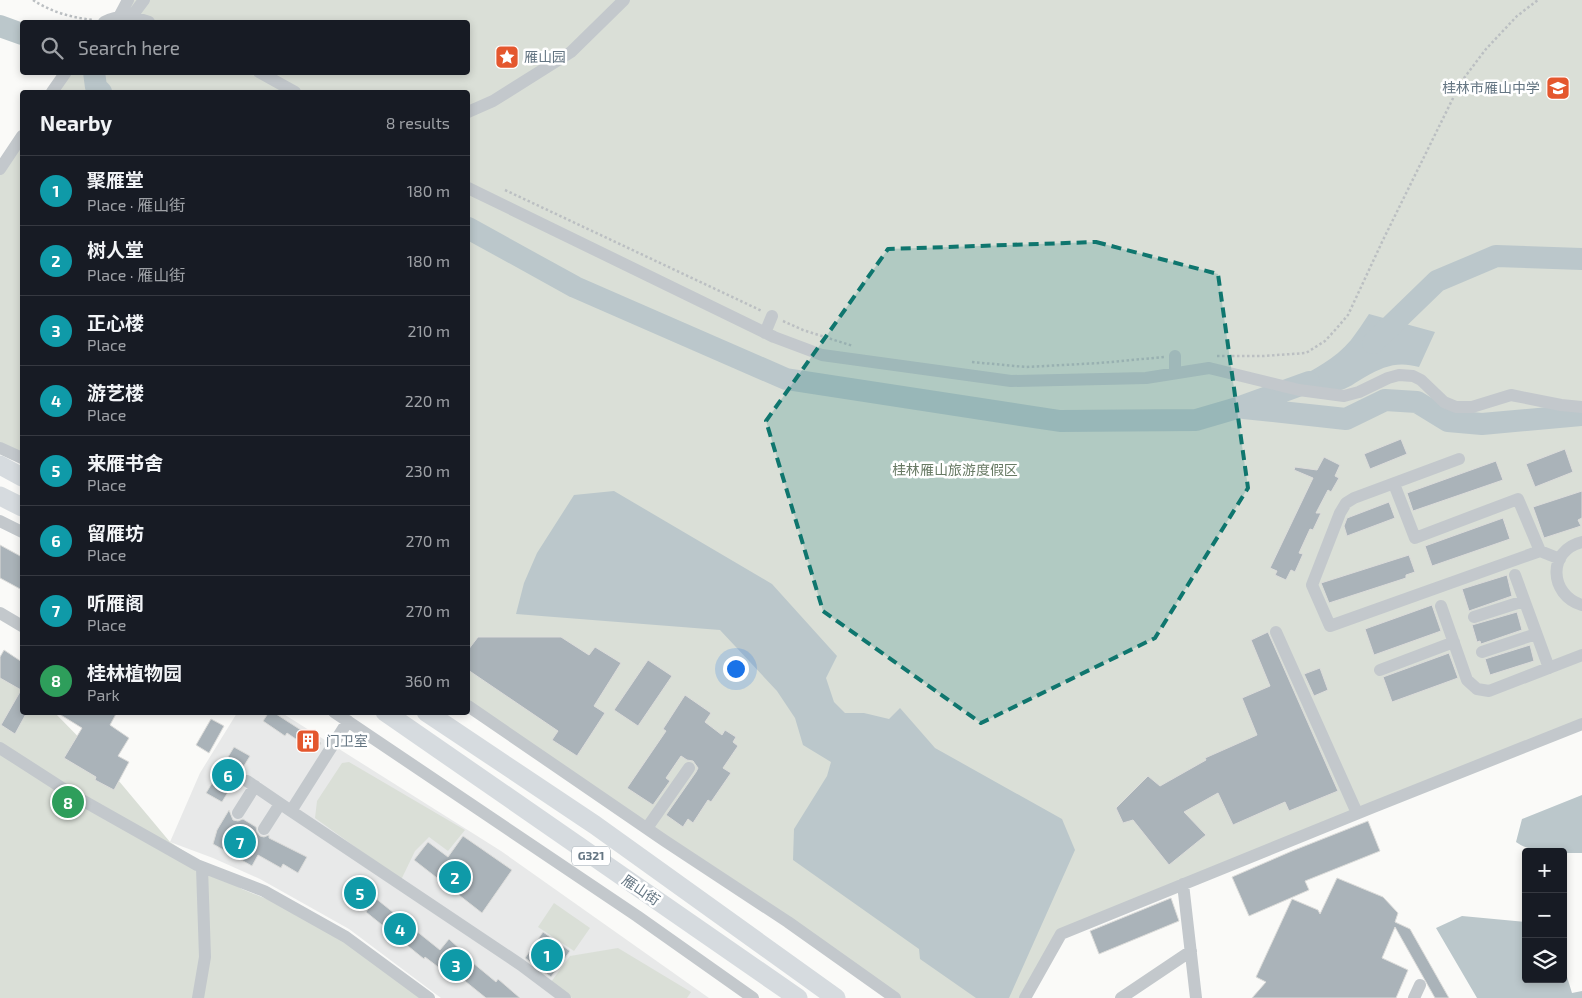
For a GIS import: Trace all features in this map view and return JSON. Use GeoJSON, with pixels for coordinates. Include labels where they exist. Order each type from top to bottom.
{"type":"FeatureCollection","features":[{"type":"Feature","properties":{"kind":"highway"},"geometry":{"type":"LineString","coordinates":[[0,465],[20,476]]}},
{"type":"Feature","properties":{"kind":"highway"},"geometry":{"type":"LineString","coordinates":[[0,496],[20,505]]}},
{"type":"Feature","properties":{"kind":"highway","name":"雁山街"},"geometry":{"type":"LineString","coordinates":[[389,715],[798,998]]}},
{"type":"Feature","properties":{"kind":"highway","name":"雁山街"},"geometry":{"type":"LineString","coordinates":[[431,715],[595,824],[836,998]]}},
{"type":"Feature","properties":{"kind":"street"},"geometry":{"type":"LineString","coordinates":[[118,16],[128,0]]}},
{"type":"Feature","properties":{"kind":"street"},"geometry":{"type":"LineString","coordinates":[[132,16],[144,0]]}},
{"type":"Feature","properties":{"kind":"street"},"geometry":{"type":"LineString","coordinates":[[470,111],[493,101],[571,52],[624,0]]}},
{"type":"Feature","properties":{"kind":"street"},"geometry":{"type":"LineString","coordinates":[[109,20],[118,16],[132,16],[143,20]]}},
{"type":"Feature","properties":{"kind":"street"},"geometry":{"type":"LineString","coordinates":[[53,90],[64,75]]}},
{"type":"Feature","properties":{"kind":"street"},"geometry":{"type":"LineString","coordinates":[[265,75],[291,90]]}},
{"type":"Feature","properties":{"kind":"street"},"geometry":{"type":"LineString","coordinates":[[0,169],[20,139]]}},
{"type":"Feature","properties":{"kind":"street"},"geometry":{"type":"LineString","coordinates":[[470,189],[765,333],[822,355],[1011,381],[1146,378],[1209,368],[1299,390],[1344,396],[1359,392],[1388,378],[1413,376],[1421,380],[1444,402],[1456,407],[1472,407],[1511,395],[1561,405],[1582,406]]}},
{"type":"Feature","properties":{"kind":"street"},"geometry":{"type":"LineString","coordinates":[[765,333],[772,316]]}},
{"type":"Feature","properties":{"kind":"street"},"geometry":{"type":"LineString","coordinates":[[1174,356],[1175,374]]}},
{"type":"Feature","properties":{"kind":"street"},"geometry":{"type":"LineString","coordinates":[[0,448],[20,457]]}},
{"type":"Feature","properties":{"kind":"street"},"geometry":{"type":"LineString","coordinates":[[1459,459],[1350,500],[1341,510],[1312,585],[1330,626],[1540,551],[1560,559]]}},
{"type":"Feature","properties":{"kind":"street"},"geometry":{"type":"LineString","coordinates":[[1394,484],[1415,538],[1518,499],[1540,551]]}},
{"type":"Feature","properties":{"kind":"street"},"geometry":{"type":"LineString","coordinates":[[0,521],[20,531]]}},
{"type":"Feature","properties":{"kind":"street"},"geometry":{"type":"LineString","coordinates":[[1582,542],[1568,548],[1560,559],[1556,572],[1557,582],[1567,598],[1582,605]]}},
{"type":"Feature","properties":{"kind":"street"},"geometry":{"type":"LineString","coordinates":[[1515,575],[1549,668]]}},
{"type":"Feature","properties":{"kind":"street"},"geometry":{"type":"LineString","coordinates":[[1474,617],[1524,601]]}},
{"type":"Feature","properties":{"kind":"street"},"geometry":{"type":"LineString","coordinates":[[1441,606],[1467,680],[1477,689],[1489,690],[1582,655]]}},
{"type":"Feature","properties":{"kind":"street"},"geometry":{"type":"LineString","coordinates":[[0,613],[20,625]]}},
{"type":"Feature","properties":{"kind":"street"},"geometry":{"type":"LineString","coordinates":[[1276,632],[1357,813]]}},
{"type":"Feature","properties":{"kind":"street"},"geometry":{"type":"LineString","coordinates":[[1482,652],[1536,634]]}},
{"type":"Feature","properties":{"kind":"street"},"geometry":{"type":"LineString","coordinates":[[1380,670],[1454,642]]}},
{"type":"Feature","properties":{"kind":"street"},"geometry":{"type":"LineString","coordinates":[[470,707],[788,922],[895,998]]}},
{"type":"Feature","properties":{"kind":"street"},"geometry":{"type":"LineString","coordinates":[[338,715],[637,916],[753,998]]}},
{"type":"Feature","properties":{"kind":"street"},"geometry":{"type":"LineString","coordinates":[[291,811],[348,722]]}},
{"type":"Feature","properties":{"kind":"street"},"geometry":{"type":"LineString","coordinates":[[1025,998],[1061,934],[1357,813],[1582,724]]}},
{"type":"Feature","properties":{"kind":"street"},"geometry":{"type":"LineString","coordinates":[[0,748],[73,795],[202,868],[264,891],[346,937],[429,998]]}},
{"type":"Feature","properties":{"kind":"street"},"geometry":{"type":"LineString","coordinates":[[647,828],[690,768]]}},
{"type":"Feature","properties":{"kind":"street"},"geometry":{"type":"LineString","coordinates":[[238,813],[251,784],[521,965],[564,998]]}},
{"type":"Feature","properties":{"kind":"street"},"geometry":{"type":"LineString","coordinates":[[264,829],[280,804]]}},
{"type":"Feature","properties":{"kind":"street"},"geometry":{"type":"LineString","coordinates":[[198,998],[205,957],[202,868]]}},
{"type":"Feature","properties":{"kind":"street"},"geometry":{"type":"LineString","coordinates":[[1183,884],[1196,998]]}},
{"type":"Feature","properties":{"kind":"street"},"geometry":{"type":"LineString","coordinates":[[1121,998],[1191,951]]}},
{"type":"Feature","properties":{"kind":"street"},"geometry":{"type":"LineString","coordinates":[[1414,998],[1420,985]]}},
{"type":"Feature","properties":{"kind":"path"},"geometry":{"type":"LineString","coordinates":[[34,0],[43,6],[76,19],[86,20]]}},
{"type":"Feature","properties":{"kind":"path"},"geometry":{"type":"LineString","coordinates":[[1214,356],[1271,356],[1306,353],[1325,340],[1336,329],[1348,315],[1461,82],[1486,49],[1517,16],[1538,0]]}},
{"type":"Feature","properties":{"kind":"path"},"geometry":{"type":"LineString","coordinates":[[504,190],[803,330],[858,347]]}},
{"type":"Feature","properties":{"kind":"path"},"geometry":{"type":"LineString","coordinates":[[968,361],[1026,367],[1100,364],[1174,356]]}},
{"type":"Feature","properties":{"kind":"highlighted area"},"geometry":{"type":"Polygon","coordinates":[[[1096,242],[1218,274],[1248,488],[1155,638],[981,723],[823,611],[766,421],[888,249],[1096,242]]]}},
{"type":"Feature","properties":{"kind":"shaded area"},"geometry":{"type":"Polygon","coordinates":[[[1369,314],[1435,332],[1419,367],[1404,364],[1385,367],[1337,391],[1292,381],[1308,373],[1345,347],[1369,314]]]}},
{"type":"Feature","properties":{"kind":"shaded area"},"geometry":{"type":"Polygon","coordinates":[[[614,491],[772,584],[837,656],[826,678],[834,702],[845,713],[864,713],[889,719],[900,708],[935,748],[1062,819],[1075,850],[1009,998],[976,998],[920,959],[919,949],[793,860],[794,829],[827,776],[831,762],[803,745],[795,718],[777,691],[720,630],[516,614],[524,583],[537,553],[574,495],[614,491]]]}},
{"type":"Feature","properties":{"kind":"shaded area"},"geometry":{"type":"Polygon","coordinates":[[[236,715],[285,715],[501,851],[709,998],[441,998],[349,929],[260,879],[213,858],[170,842],[200,773],[236,715]]]}},
{"type":"Feature","properties":{"kind":"shaded area"},"geometry":{"type":"Polygon","coordinates":[[[1582,795],[1582,853],[1567,853],[1567,848],[1528,848],[1523,846],[1516,842],[1522,819],[1582,795]]]}},
{"type":"Feature","properties":{"kind":"shaded area"},"geometry":{"type":"Polygon","coordinates":[[[1462,916],[1522,922],[1522,983],[1567,983],[1567,977],[1572,993],[1582,991],[1582,998],[1477,998],[1436,928],[1462,916]]]}},
{"type":"Feature","properties":{"kind":"green space","name":"桂林雁山旅游度假区"},"geometry":{"type":"Polygon","coordinates":[[[128,0],[1582,0],[1582,724],[1061,934],[1025,998],[895,998],[470,707],[470,90],[53,90],[65,75],[470,75],[470,20],[106,20],[128,0]]]}},
{"type":"Feature","properties":{"kind":"green space"},"geometry":{"type":"Polygon","coordinates":[[[20,139],[20,457],[0,448],[0,169],[20,139]]]}},
{"type":"Feature","properties":{"kind":"green space"},"geometry":{"type":"Polygon","coordinates":[[[0,657],[20,678],[20,715],[57,715],[103,762],[170,842],[242,889],[279,904],[334,934],[424,998],[0,998],[0,657]]]}},
{"type":"Feature","properties":{"kind":"green space"},"geometry":{"type":"Polygon","coordinates":[[[349,762],[465,830],[448,851],[429,837],[415,851],[401,880],[315,818],[317,801],[342,763],[349,762]]]}},
{"type":"Feature","properties":{"kind":"green space"},"geometry":{"type":"Polygon","coordinates":[[[554,903],[590,928],[574,951],[538,927],[554,903]]]}},
{"type":"Feature","properties":{"kind":"green space"},"geometry":{"type":"Polygon","coordinates":[[[618,948],[691,992],[687,998],[572,998],[551,982],[570,956],[618,948]]]}},
{"type":"Feature","properties":{"kind":"building"},"geometry":{"type":"Polygon","coordinates":[[[1401,439],[1407,454],[1370,469],[1364,454],[1401,439]]]}},
{"type":"Feature","properties":{"kind":"building"},"geometry":{"type":"Polygon","coordinates":[[[1565,449],[1573,472],[1535,487],[1526,464],[1565,449]]]}},
{"type":"Feature","properties":{"kind":"building"},"geometry":{"type":"Polygon","coordinates":[[[1324,457],[1340,465],[1335,476],[1339,478],[1331,492],[1328,490],[1316,513],[1321,513],[1313,530],[1310,529],[1299,553],[1303,554],[1295,572],[1291,570],[1286,580],[1275,575],[1277,571],[1270,568],[1313,478],[1294,470],[1295,467],[1317,470],[1324,457]]]}},
{"type":"Feature","properties":{"kind":"building"},"geometry":{"type":"Polygon","coordinates":[[[1496,461],[1503,480],[1413,511],[1407,493],[1496,461]]]}},
{"type":"Feature","properties":{"kind":"building"},"geometry":{"type":"Polygon","coordinates":[[[1582,491],[1582,518],[1578,520],[1581,526],[1544,538],[1533,507],[1582,491]]]}},
{"type":"Feature","properties":{"kind":"building"},"geometry":{"type":"Polygon","coordinates":[[[1389,502],[1395,518],[1347,536],[1344,526],[1347,518],[1389,502]]]}},
{"type":"Feature","properties":{"kind":"building"},"geometry":{"type":"Polygon","coordinates":[[[1503,518],[1510,539],[1432,566],[1425,546],[1503,518]]]}},
{"type":"Feature","properties":{"kind":"building"},"geometry":{"type":"Polygon","coordinates":[[[0,545],[20,556],[20,589],[0,578],[0,545]]]}},
{"type":"Feature","properties":{"kind":"building"},"geometry":{"type":"Polygon","coordinates":[[[1409,555],[1415,572],[1406,575],[1406,578],[1329,603],[1321,583],[1409,555]]]}},
{"type":"Feature","properties":{"kind":"building"},"geometry":{"type":"Polygon","coordinates":[[[1507,575],[1512,596],[1469,611],[1462,589],[1507,575]]]}},
{"type":"Feature","properties":{"kind":"building"},"geometry":{"type":"Polygon","coordinates":[[[1432,605],[1441,631],[1374,655],[1365,629],[1432,605]]]}},
{"type":"Feature","properties":{"kind":"building"},"geometry":{"type":"Polygon","coordinates":[[[1517,612],[1522,630],[1481,644],[1480,641],[1477,642],[1472,625],[1517,612]]]}},
{"type":"Feature","properties":{"kind":"building"},"geometry":{"type":"Polygon","coordinates":[[[1268,632],[1338,791],[1289,811],[1285,802],[1233,825],[1218,793],[1184,812],[1206,835],[1169,865],[1133,820],[1123,823],[1116,808],[1148,776],[1160,786],[1206,760],[1205,758],[1257,735],[1242,698],[1270,686],[1251,640],[1268,632]]]}},
{"type":"Feature","properties":{"kind":"building"},"geometry":{"type":"Polygon","coordinates":[[[478,637],[561,637],[589,655],[595,647],[621,663],[594,706],[605,713],[577,756],[552,740],[558,731],[470,671],[470,647],[478,637]]]}},
{"type":"Feature","properties":{"kind":"building"},"geometry":{"type":"Polygon","coordinates":[[[1530,645],[1534,661],[1490,675],[1485,659],[1530,645]]]}},
{"type":"Feature","properties":{"kind":"building"},"geometry":{"type":"Polygon","coordinates":[[[4,650],[20,661],[20,689],[0,678],[0,657],[4,650]]]}},
{"type":"Feature","properties":{"kind":"building"},"geometry":{"type":"Polygon","coordinates":[[[1449,653],[1458,678],[1392,702],[1383,677],[1449,653]]]}},
{"type":"Feature","properties":{"kind":"building"},"geometry":{"type":"Polygon","coordinates":[[[648,660],[672,676],[638,726],[614,710],[648,660]]]}},
{"type":"Feature","properties":{"kind":"building"},"geometry":{"type":"Polygon","coordinates":[[[1320,668],[1328,690],[1314,696],[1304,674],[1320,668]]]}},
{"type":"Feature","properties":{"kind":"building"},"geometry":{"type":"Polygon","coordinates":[[[20,692],[20,715],[25,715],[15,734],[1,725],[20,692]]]}},
{"type":"Feature","properties":{"kind":"building"},"geometry":{"type":"Polygon","coordinates":[[[685,695],[711,713],[705,722],[722,735],[725,730],[736,737],[733,742],[738,746],[723,768],[731,773],[711,802],[708,800],[693,823],[688,819],[683,827],[666,815],[698,768],[693,761],[681,756],[666,778],[670,781],[653,805],[627,788],[666,731],[663,729],[685,695]]]}},
{"type":"Feature","properties":{"kind":"building"},"geometry":{"type":"Polygon","coordinates":[[[61,715],[115,715],[110,725],[129,738],[118,756],[129,762],[114,790],[95,780],[96,777],[64,758],[82,728],[61,715]]]}},
{"type":"Feature","properties":{"kind":"building"},"geometry":{"type":"Polygon","coordinates":[[[267,715],[278,715],[321,743],[315,752],[287,733],[285,736],[263,721],[267,715]]]}},
{"type":"Feature","properties":{"kind":"building"},"geometry":{"type":"Polygon","coordinates":[[[211,719],[224,726],[209,753],[196,745],[211,719]]]}},
{"type":"Feature","properties":{"kind":"building"},"geometry":{"type":"Polygon","coordinates":[[[234,747],[250,756],[222,802],[206,793],[234,747]]]}},
{"type":"Feature","properties":{"kind":"building"},"geometry":{"type":"Polygon","coordinates":[[[229,810],[233,820],[243,819],[256,827],[260,836],[269,835],[269,838],[307,857],[298,873],[283,864],[281,868],[258,855],[252,866],[213,844],[217,830],[229,810]]]}},
{"type":"Feature","properties":{"kind":"building"},"geometry":{"type":"Polygon","coordinates":[[[1368,821],[1380,851],[1305,881],[1309,890],[1249,916],[1232,877],[1368,821]]]}},
{"type":"Feature","properties":{"kind":"building"},"geometry":{"type":"Polygon","coordinates":[[[463,836],[512,870],[482,913],[414,860],[428,842],[448,857],[463,836]]]}},
{"type":"Feature","properties":{"kind":"building"},"geometry":{"type":"Polygon","coordinates":[[[1337,878],[1383,897],[1398,913],[1395,922],[1410,929],[1449,998],[1435,998],[1395,927],[1382,958],[1408,970],[1396,998],[1252,998],[1266,982],[1256,977],[1292,899],[1318,910],[1320,914],[1337,878]]]}},
{"type":"Feature","properties":{"kind":"building"},"geometry":{"type":"Polygon","coordinates":[[[353,879],[440,950],[449,939],[462,951],[461,953],[496,982],[498,979],[520,998],[486,998],[450,969],[446,973],[425,957],[424,959],[366,912],[368,909],[344,891],[353,879]]]}},
{"type":"Feature","properties":{"kind":"building"},"geometry":{"type":"Polygon","coordinates":[[[1171,898],[1179,921],[1099,954],[1090,931],[1171,898]]]}},
{"type":"Feature","properties":{"kind":"building"},"geometry":{"type":"Polygon","coordinates":[[[543,932],[570,951],[551,977],[525,958],[543,932]]]}},
{"type":"Feature","properties":{"kind":"waterway"},"geometry":{"type":"LineString","coordinates":[[0,26],[20,33]]}},
{"type":"Feature","properties":{"kind":"waterway"},"geometry":{"type":"LineString","coordinates":[[94,75],[96,87],[99,90]]}},
{"type":"Feature","properties":{"kind":"waterway"},"geometry":{"type":"LineString","coordinates":[[470,229],[575,287],[786,379],[1060,421],[1196,420],[1237,408],[1309,382]]}},
{"type":"Feature","properties":{"kind":"waterway"},"geometry":{"type":"LineString","coordinates":[[1373,343],[1437,281],[1496,256],[1582,259]]}},
{"type":"Feature","properties":{"kind":"waterway"},"geometry":{"type":"LineString","coordinates":[[1244,408],[1346,419],[1385,400],[1417,402],[1448,421],[1482,424],[1582,415]]}},
{"type":"Feature","properties":{"kind":"place","name":"雁山园"},"geometry":{"type":"Point","coordinates":[507,57]}},
{"type":"Feature","properties":{"kind":"place","name":"桂林市雁山中学"},"geometry":{"type":"Point","coordinates":[1558,88]}},
{"type":"Feature","properties":{"kind":"place","name":"门卫室"},"geometry":{"type":"Point","coordinates":[308,741]}},
{"type":"Feature","properties":{"kind":"place","name":"留雁坊"},"geometry":{"type":"Point","coordinates":[228,775]}},
{"type":"Feature","properties":{"kind":"place","name":"桂林植物园"},"geometry":{"type":"Point","coordinates":[68,802]}},
{"type":"Feature","properties":{"kind":"place","name":"听雁阁"},"geometry":{"type":"Point","coordinates":[240,842]}},
{"type":"Feature","properties":{"kind":"place","name":"树人堂"},"geometry":{"type":"Point","coordinates":[455,877]}},
{"type":"Feature","properties":{"kind":"place","name":"来雁书舍"},"geometry":{"type":"Point","coordinates":[360,893]}},
{"type":"Feature","properties":{"kind":"place","name":"游艺楼"},"geometry":{"type":"Point","coordinates":[400,929]}},
{"type":"Feature","properties":{"kind":"place","name":"聚雁堂"},"geometry":{"type":"Point","coordinates":[547,955]}},
{"type":"Feature","properties":{"kind":"place","name":"正心楼"},"geometry":{"type":"Point","coordinates":[456,965]}}]}
